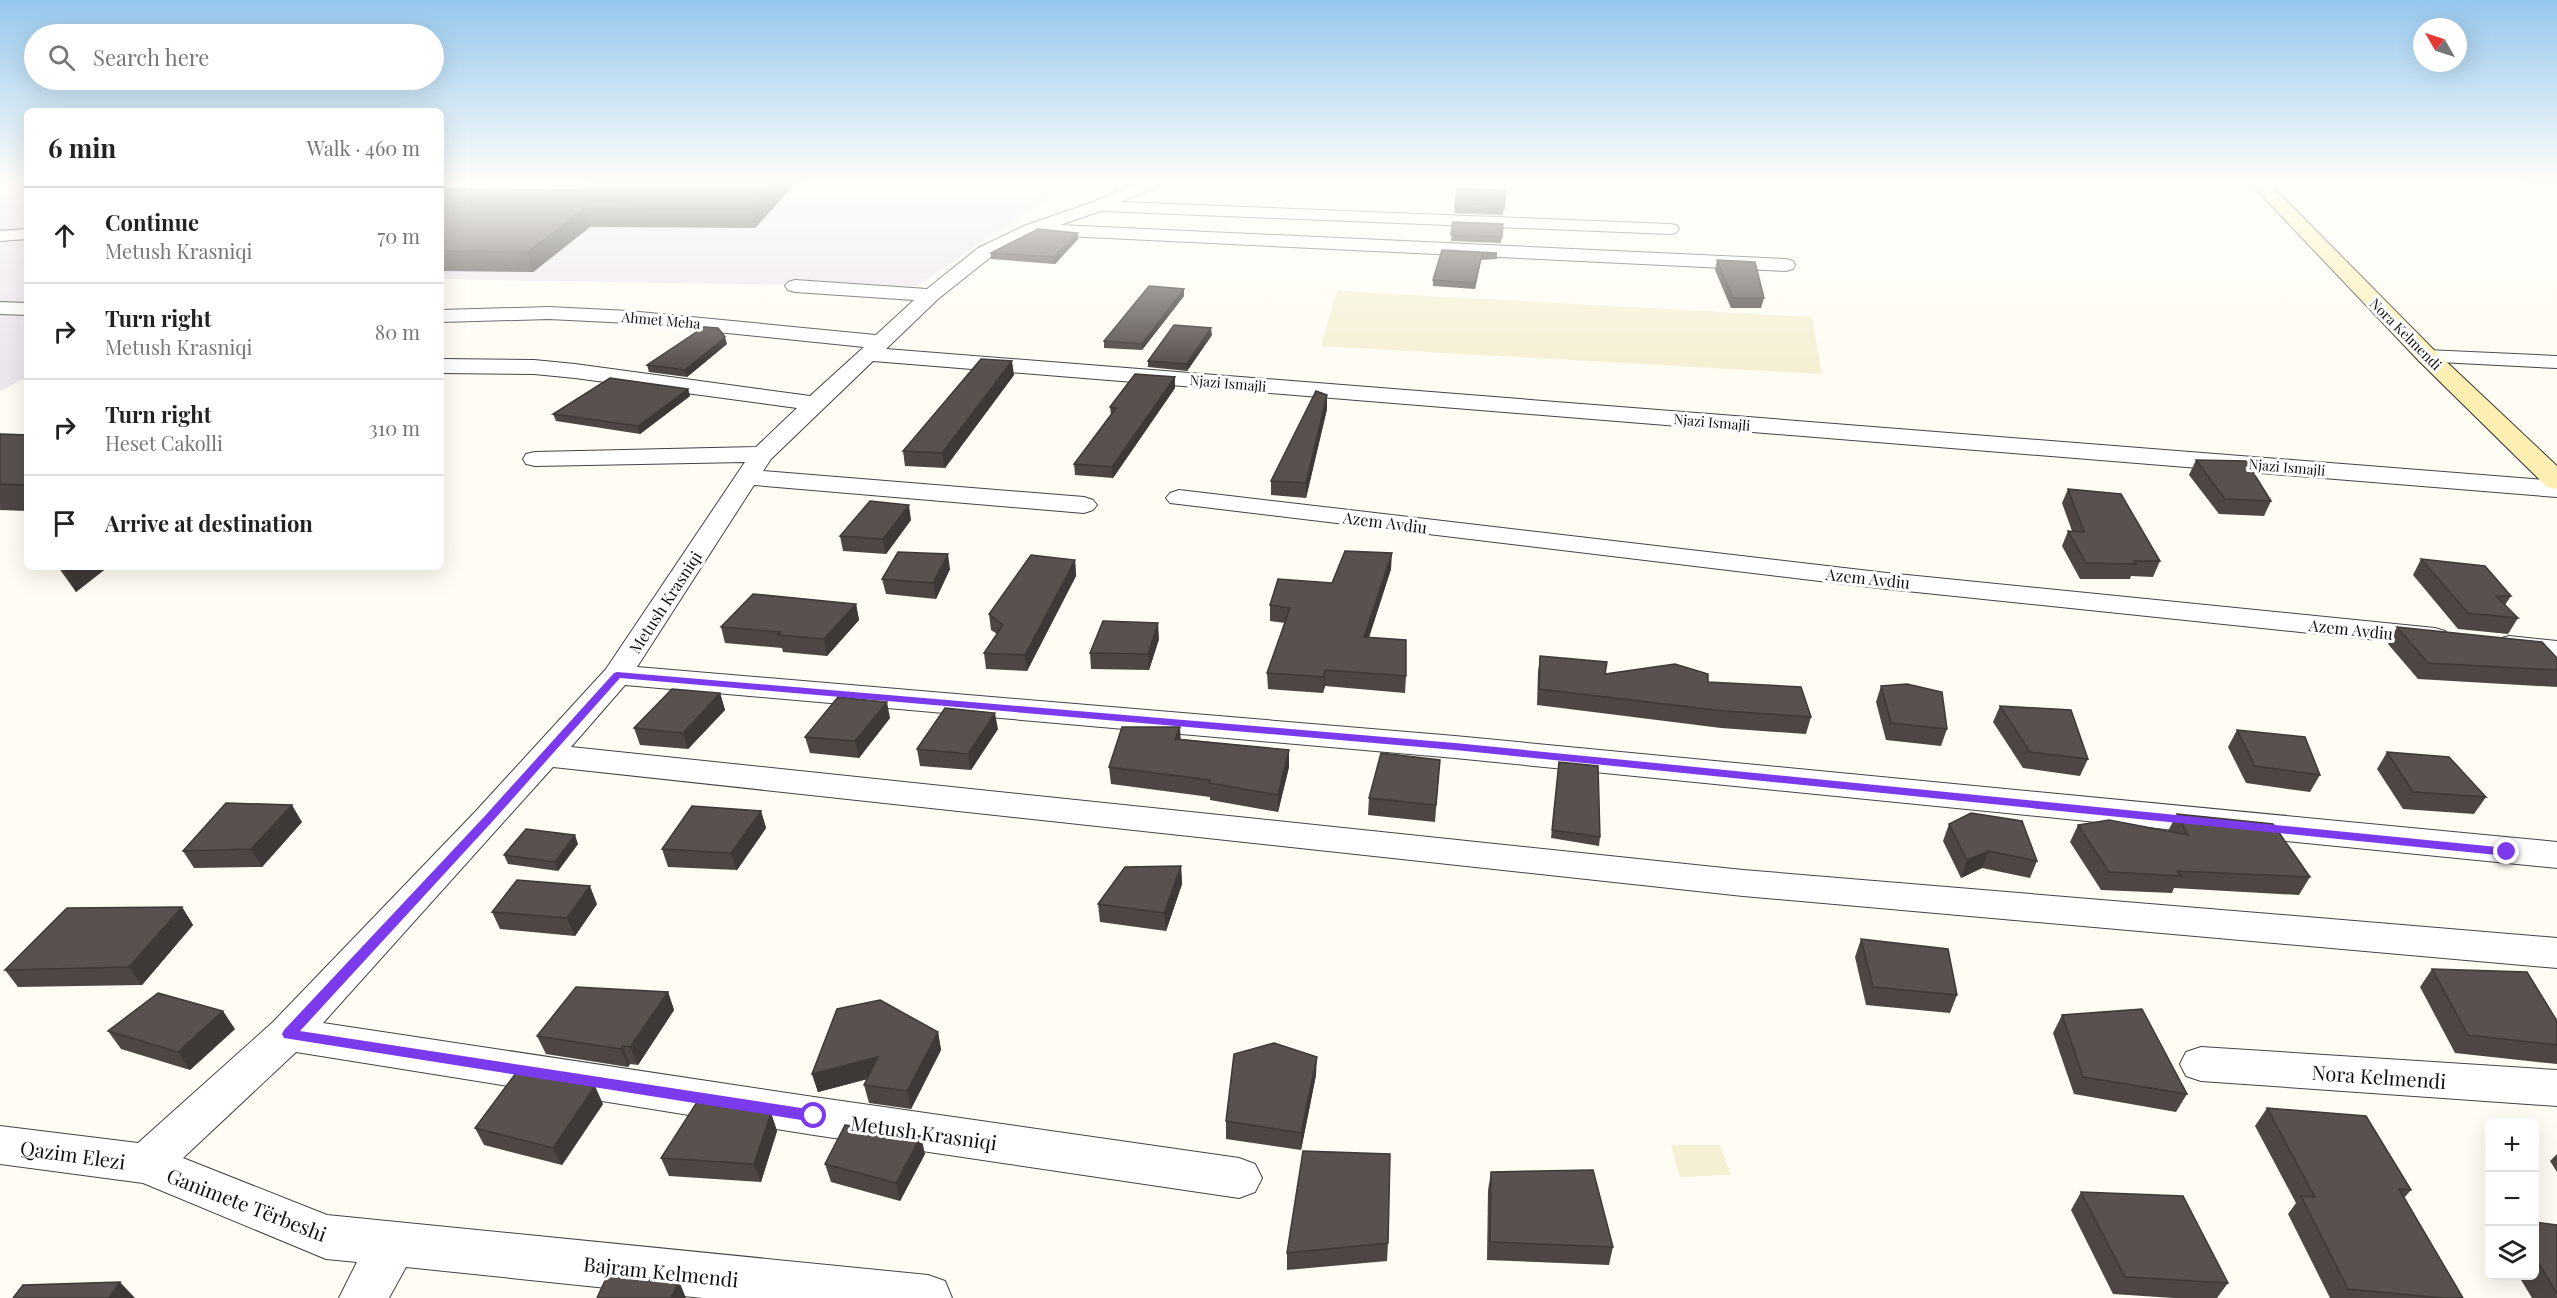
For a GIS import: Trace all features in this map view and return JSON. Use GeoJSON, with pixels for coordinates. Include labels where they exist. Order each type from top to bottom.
{"type":"FeatureCollection","features":[{"type":"Feature","properties":{"kind":"street","name":"Metush Krasniqi"},"geometry":{"type":"LineString","coordinates":[[146,1164],[288,1034],[617,675],[754,466],[815,404],[931,295],[985,252],[1002,244]]}},
{"type":"Feature","properties":{"kind":"street"},"geometry":{"type":"LineString","coordinates":[[1323,244],[1786,265]]}},
{"type":"Feature","properties":{"kind":"street","name":"Nora Kelmendi"},"geometry":{"type":"LineString","coordinates":[[2318,244],[2427,356],[2546,460],[2557,482]]}},
{"type":"Feature","properties":{"kind":"street"},"geometry":{"type":"LineString","coordinates":[[795,286],[931,295]]}},
{"type":"Feature","properties":{"kind":"street"},"geometry":{"type":"LineString","coordinates":[[0,308],[24,309]]}},
{"type":"Feature","properties":{"kind":"street","name":"Ahmet Meha"},"geometry":{"type":"LineString","coordinates":[[444,316],[549,314],[629,317],[874,348]]}},
{"type":"Feature","properties":{"kind":"street","name":"Njazi Ismajli"},"geometry":{"type":"LineString","coordinates":[[874,348],[2557,489]]}},
{"type":"Feature","properties":{"kind":"street"},"geometry":{"type":"LineString","coordinates":[[2427,356],[2557,362]]}},
{"type":"Feature","properties":{"kind":"street"},"geometry":{"type":"LineString","coordinates":[[444,366],[534,367],[575,371],[815,404]]}},
{"type":"Feature","properties":{"kind":"street"},"geometry":{"type":"LineString","coordinates":[[535,459],[754,466],[1084,505]]}},
{"type":"Feature","properties":{"kind":"street","name":"Azem Avdiu"},"geometry":{"type":"LineString","coordinates":[[1179,498],[1887,581],[2557,650]]}},
{"type":"Feature","properties":{"kind":"street"},"geometry":{"type":"LineString","coordinates":[[617,675],[1467,748],[2557,855]]}},
{"type":"Feature","properties":{"kind":"street"},"geometry":{"type":"LineString","coordinates":[[545,755],[1743,883],[2557,953]]}},
{"type":"Feature","properties":{"kind":"street","name":"Metush Krasniqi"},"geometry":{"type":"LineString","coordinates":[[288,1034],[814,1116],[1239,1178]]}},
{"type":"Feature","properties":{"kind":"street","name":"Nora Kelmendi"},"geometry":{"type":"LineString","coordinates":[[2200,1064],[2557,1088]]}},
{"type":"Feature","properties":{"kind":"street","name":"Qazim Elezi"},"geometry":{"type":"LineString","coordinates":[[0,1145],[146,1164]]}},
{"type":"Feature","properties":{"kind":"street","name":"Ganimete Tërbeshi"},"geometry":{"type":"LineString","coordinates":[[146,1164],[326,1237],[394,1244]]}},
{"type":"Feature","properties":{"kind":"street"},"geometry":{"type":"LineString","coordinates":[[363,1298],[394,1244]]}},
{"type":"Feature","properties":{"kind":"street","name":"Bajram Kelmendi"},"geometry":{"type":"LineString","coordinates":[[394,1244],[928,1298]]}},
{"type":"Feature","properties":{"kind":"shaded area"},"geometry":{"type":"Polygon","coordinates":[[[0,244],[24,244],[24,379],[0,391],[0,244]]]}},
{"type":"Feature","properties":{"kind":"shaded area"},"geometry":{"type":"Polygon","coordinates":[[[444,244],[980,244],[915,287],[444,279],[444,244]]]}},
{"type":"Feature","properties":{"kind":"shaded area"},"geometry":{"type":"Polygon","coordinates":[[[1337,291],[1812,317],[1822,374],[1321,346],[1337,291]]]}},
{"type":"Feature","properties":{"kind":"shaded area"},"geometry":{"type":"Polygon","coordinates":[[[1671,1145],[1720,1145],[1731,1175],[1680,1177],[1671,1145]]]}},
{"type":"Feature","properties":{"kind":"building"},"geometry":{"type":"Polygon","coordinates":[[[444,244],[538,244],[527,252],[444,251],[444,244]]]}},
{"type":"Feature","properties":{"kind":"building"},"geometry":{"type":"Polygon","coordinates":[[[1009,244],[1067,244],[1054,257],[991,253],[1009,244]]]}},
{"type":"Feature","properties":{"kind":"building"},"geometry":{"type":"Polygon","coordinates":[[[1442,250],[1497,253],[1482,254],[1475,283],[1433,280],[1442,250]]]}},
{"type":"Feature","properties":{"kind":"building"},"geometry":{"type":"Polygon","coordinates":[[[1717,260],[1755,262],[1764,298],[1733,298],[1717,260]]]}},
{"type":"Feature","properties":{"kind":"building"},"geometry":{"type":"Polygon","coordinates":[[[1149,286],[1184,289],[1142,344],[1104,341],[1149,286]]]}},
{"type":"Feature","properties":{"kind":"building"},"geometry":{"type":"Polygon","coordinates":[[[1174,325],[1211,328],[1187,364],[1148,361],[1174,325]]]}},
{"type":"Feature","properties":{"kind":"building"},"geometry":{"type":"Polygon","coordinates":[[[704,327],[718,328],[725,337],[685,370],[647,365],[704,327]]]}},
{"type":"Feature","properties":{"kind":"building"},"geometry":{"type":"Polygon","coordinates":[[[981,359],[1012,361],[942,453],[903,451],[981,359]]]}},
{"type":"Feature","properties":{"kind":"building"},"geometry":{"type":"Polygon","coordinates":[[[1135,374],[1175,377],[1112,467],[1074,464],[1116,408],[1110,407],[1135,374]]]}},
{"type":"Feature","properties":{"kind":"building"},"geometry":{"type":"Polygon","coordinates":[[[610,378],[688,389],[638,426],[553,414],[610,378]]]}},
{"type":"Feature","properties":{"kind":"building"},"geometry":{"type":"Polygon","coordinates":[[[1316,391],[1327,395],[1306,483],[1271,481],[1316,391]]]}},
{"type":"Feature","properties":{"kind":"building"},"geometry":{"type":"Polygon","coordinates":[[[0,434],[24,435],[24,485],[0,484],[0,434]]]}},
{"type":"Feature","properties":{"kind":"building"},"geometry":{"type":"Polygon","coordinates":[[[2196,460],[2246,461],[2271,501],[2225,499],[2196,460]]]}},
{"type":"Feature","properties":{"kind":"building"},"geometry":{"type":"Polygon","coordinates":[[[2068,489],[2121,494],[2160,561],[2134,561],[2136,564],[2086,563],[2068,531],[2084,532],[2068,489]]]}},
{"type":"Feature","properties":{"kind":"building"},"geometry":{"type":"Polygon","coordinates":[[[870,501],[909,505],[883,539],[840,536],[870,501]]]}},
{"type":"Feature","properties":{"kind":"building"},"geometry":{"type":"Polygon","coordinates":[[[1345,551],[1392,553],[1364,637],[1406,640],[1406,676],[1325,670],[1324,677],[1267,673],[1290,608],[1270,605],[1278,579],[1332,583],[1345,551]]]}},
{"type":"Feature","properties":{"kind":"building"},"geometry":{"type":"Polygon","coordinates":[[[898,552],[948,554],[933,583],[882,579],[898,552]]]}},
{"type":"Feature","properties":{"kind":"building"},"geometry":{"type":"Polygon","coordinates":[[[1031,555],[1075,560],[1025,655],[984,653],[1003,625],[989,614],[1031,555]]]}},
{"type":"Feature","properties":{"kind":"building"},"geometry":{"type":"Polygon","coordinates":[[[2421,559],[2485,566],[2511,596],[2496,596],[2518,618],[2468,613],[2421,559]]]}},
{"type":"Feature","properties":{"kind":"building"},"geometry":{"type":"Polygon","coordinates":[[[753,594],[856,604],[824,639],[778,635],[781,632],[721,627],[753,594]]]}},
{"type":"Feature","properties":{"kind":"building"},"geometry":{"type":"Polygon","coordinates":[[[1103,621],[1158,623],[1148,654],[1090,653],[1103,621]]]}},
{"type":"Feature","properties":{"kind":"building"},"geometry":{"type":"Polygon","coordinates":[[[2397,627],[2542,642],[2557,658],[2557,670],[2428,663],[2397,627]]]}},
{"type":"Feature","properties":{"kind":"building"},"geometry":{"type":"Polygon","coordinates":[[[1540,656],[1607,662],[1605,674],[1675,664],[1708,674],[1708,682],[1801,687],[1811,717],[1724,711],[1539,689],[1540,656]]]}},
{"type":"Feature","properties":{"kind":"building"},"geometry":{"type":"Polygon","coordinates":[[[1907,684],[1942,692],[1947,729],[1891,723],[1881,686],[1907,684]]]}},
{"type":"Feature","properties":{"kind":"building"},"geometry":{"type":"Polygon","coordinates":[[[672,689],[720,693],[683,733],[634,728],[672,689]]]}},
{"type":"Feature","properties":{"kind":"building"},"geometry":{"type":"Polygon","coordinates":[[[838,697],[887,702],[855,741],[805,737],[838,697]]]}},
{"type":"Feature","properties":{"kind":"building"},"geometry":{"type":"Polygon","coordinates":[[[2000,706],[2071,710],[2088,759],[2030,752],[2000,706]]]}},
{"type":"Feature","properties":{"kind":"building"},"geometry":{"type":"Polygon","coordinates":[[[945,708],[995,713],[968,754],[917,749],[945,708]]]}},
{"type":"Feature","properties":{"kind":"building"},"geometry":{"type":"Polygon","coordinates":[[[1122,727],[1180,727],[1175,739],[1289,750],[1278,795],[1209,783],[1210,780],[1109,767],[1122,727]]]}},
{"type":"Feature","properties":{"kind":"building"},"geometry":{"type":"Polygon","coordinates":[[[2237,730],[2305,737],[2320,775],[2255,766],[2237,730]]]}},
{"type":"Feature","properties":{"kind":"building"},"geometry":{"type":"Polygon","coordinates":[[[2387,752],[2449,757],[2486,797],[2413,792],[2387,752]]]}},
{"type":"Feature","properties":{"kind":"building"},"geometry":{"type":"Polygon","coordinates":[[[1381,753],[1440,760],[1436,805],[1369,798],[1381,753]]]}},
{"type":"Feature","properties":{"kind":"building"},"geometry":{"type":"Polygon","coordinates":[[[1559,762],[1598,766],[1600,837],[1552,830],[1559,762]]]}},
{"type":"Feature","properties":{"kind":"building"},"geometry":{"type":"Polygon","coordinates":[[[226,803],[292,805],[251,849],[183,851],[226,803]]]}},
{"type":"Feature","properties":{"kind":"building"},"geometry":{"type":"Polygon","coordinates":[[[692,806],[761,811],[731,853],[662,849],[692,806]]]}},
{"type":"Feature","properties":{"kind":"building"},"geometry":{"type":"Polygon","coordinates":[[[1971,813],[2022,821],[2037,861],[1989,851],[1967,860],[1949,824],[1971,813]]]}},
{"type":"Feature","properties":{"kind":"building"},"geometry":{"type":"Polygon","coordinates":[[[2177,814],[2273,824],[2310,877],[2177,871],[2181,876],[2109,872],[2078,825],[2109,820],[2188,835],[2177,814]]]}},
{"type":"Feature","properties":{"kind":"building"},"geometry":{"type":"Polygon","coordinates":[[[526,829],[575,835],[555,862],[504,855],[526,829]]]}},
{"type":"Feature","properties":{"kind":"building"},"geometry":{"type":"Polygon","coordinates":[[[1181,866],[1164,913],[1098,904],[1125,867],[1181,866]]]}},
{"type":"Feature","properties":{"kind":"building"},"geometry":{"type":"Polygon","coordinates":[[[517,880],[590,886],[567,918],[492,912],[517,880]]]}},
{"type":"Feature","properties":{"kind":"building"},"geometry":{"type":"Polygon","coordinates":[[[182,907],[129,967],[5,970],[67,908],[182,907]]]}},
{"type":"Feature","properties":{"kind":"building"},"geometry":{"type":"Polygon","coordinates":[[[1861,939],[1948,949],[1957,995],[1873,987],[1861,939]]]}},
{"type":"Feature","properties":{"kind":"building"},"geometry":{"type":"Polygon","coordinates":[[[2432,969],[2527,972],[2557,1021],[2557,1045],[2468,1035],[2432,969]]]}},
{"type":"Feature","properties":{"kind":"building"},"geometry":{"type":"Polygon","coordinates":[[[576,987],[668,992],[630,1047],[622,1046],[621,1049],[537,1036],[576,987]]]}},
{"type":"Feature","properties":{"kind":"building"},"geometry":{"type":"Polygon","coordinates":[[[158,993],[223,1011],[178,1052],[108,1031],[158,993]]]}},
{"type":"Feature","properties":{"kind":"building"},"geometry":{"type":"Polygon","coordinates":[[[880,1000],[938,1032],[907,1091],[864,1085],[878,1057],[812,1074],[837,1009],[880,1000]]]}},
{"type":"Feature","properties":{"kind":"building"},"geometry":{"type":"Polygon","coordinates":[[[2142,1009],[2187,1094],[2083,1077],[2062,1015],[2142,1009]]]}},
{"type":"Feature","properties":{"kind":"building"},"geometry":{"type":"Polygon","coordinates":[[[1274,1043],[1317,1057],[1301,1133],[1226,1121],[1234,1054],[1274,1043]]]}},
{"type":"Feature","properties":{"kind":"building"},"geometry":{"type":"Polygon","coordinates":[[[516,1073],[595,1086],[553,1148],[475,1128],[516,1073]]]}},
{"type":"Feature","properties":{"kind":"building"},"geometry":{"type":"Polygon","coordinates":[[[697,1102],[771,1113],[754,1164],[661,1158],[697,1102]]]}},
{"type":"Feature","properties":{"kind":"building"},"geometry":{"type":"Polygon","coordinates":[[[2267,1108],[2366,1116],[2411,1190],[2399,1189],[2463,1298],[2348,1289],[2301,1196],[2315,1197],[2267,1108]]]}},
{"type":"Feature","properties":{"kind":"building"},"geometry":{"type":"Polygon","coordinates":[[[845,1125],[921,1136],[896,1183],[825,1164],[845,1125]]]}},
{"type":"Feature","properties":{"kind":"building"},"geometry":{"type":"Polygon","coordinates":[[[1303,1151],[1390,1154],[1388,1243],[1287,1253],[1303,1151]]]}},
{"type":"Feature","properties":{"kind":"building"},"geometry":{"type":"Polygon","coordinates":[[[1593,1170],[1613,1247],[1490,1242],[1491,1172],[1593,1170]]]}},
{"type":"Feature","properties":{"kind":"building"},"geometry":{"type":"Polygon","coordinates":[[[2081,1192],[2183,1196],[2228,1283],[2125,1277],[2081,1192]]]}},
{"type":"Feature","properties":{"kind":"building"},"geometry":{"type":"Polygon","coordinates":[[[2539,1223],[2557,1225],[2557,1294],[2539,1264],[2539,1223]]]}},
{"type":"Feature","properties":{"kind":"building"},"geometry":{"type":"Polygon","coordinates":[[[608,1274],[679,1281],[671,1298],[597,1298],[608,1274]]]}},
{"type":"Feature","properties":{"kind":"building"},"geometry":{"type":"Polygon","coordinates":[[[120,1282],[109,1298],[13,1298],[23,1285],[120,1282]]]}},
{"type":"Feature","properties":{"kind":"route"},"geometry":{"type":"LineString","coordinates":[[814,1116],[288,1034],[487,820],[617,675],[1455,747],[2507,852]]}}]}
